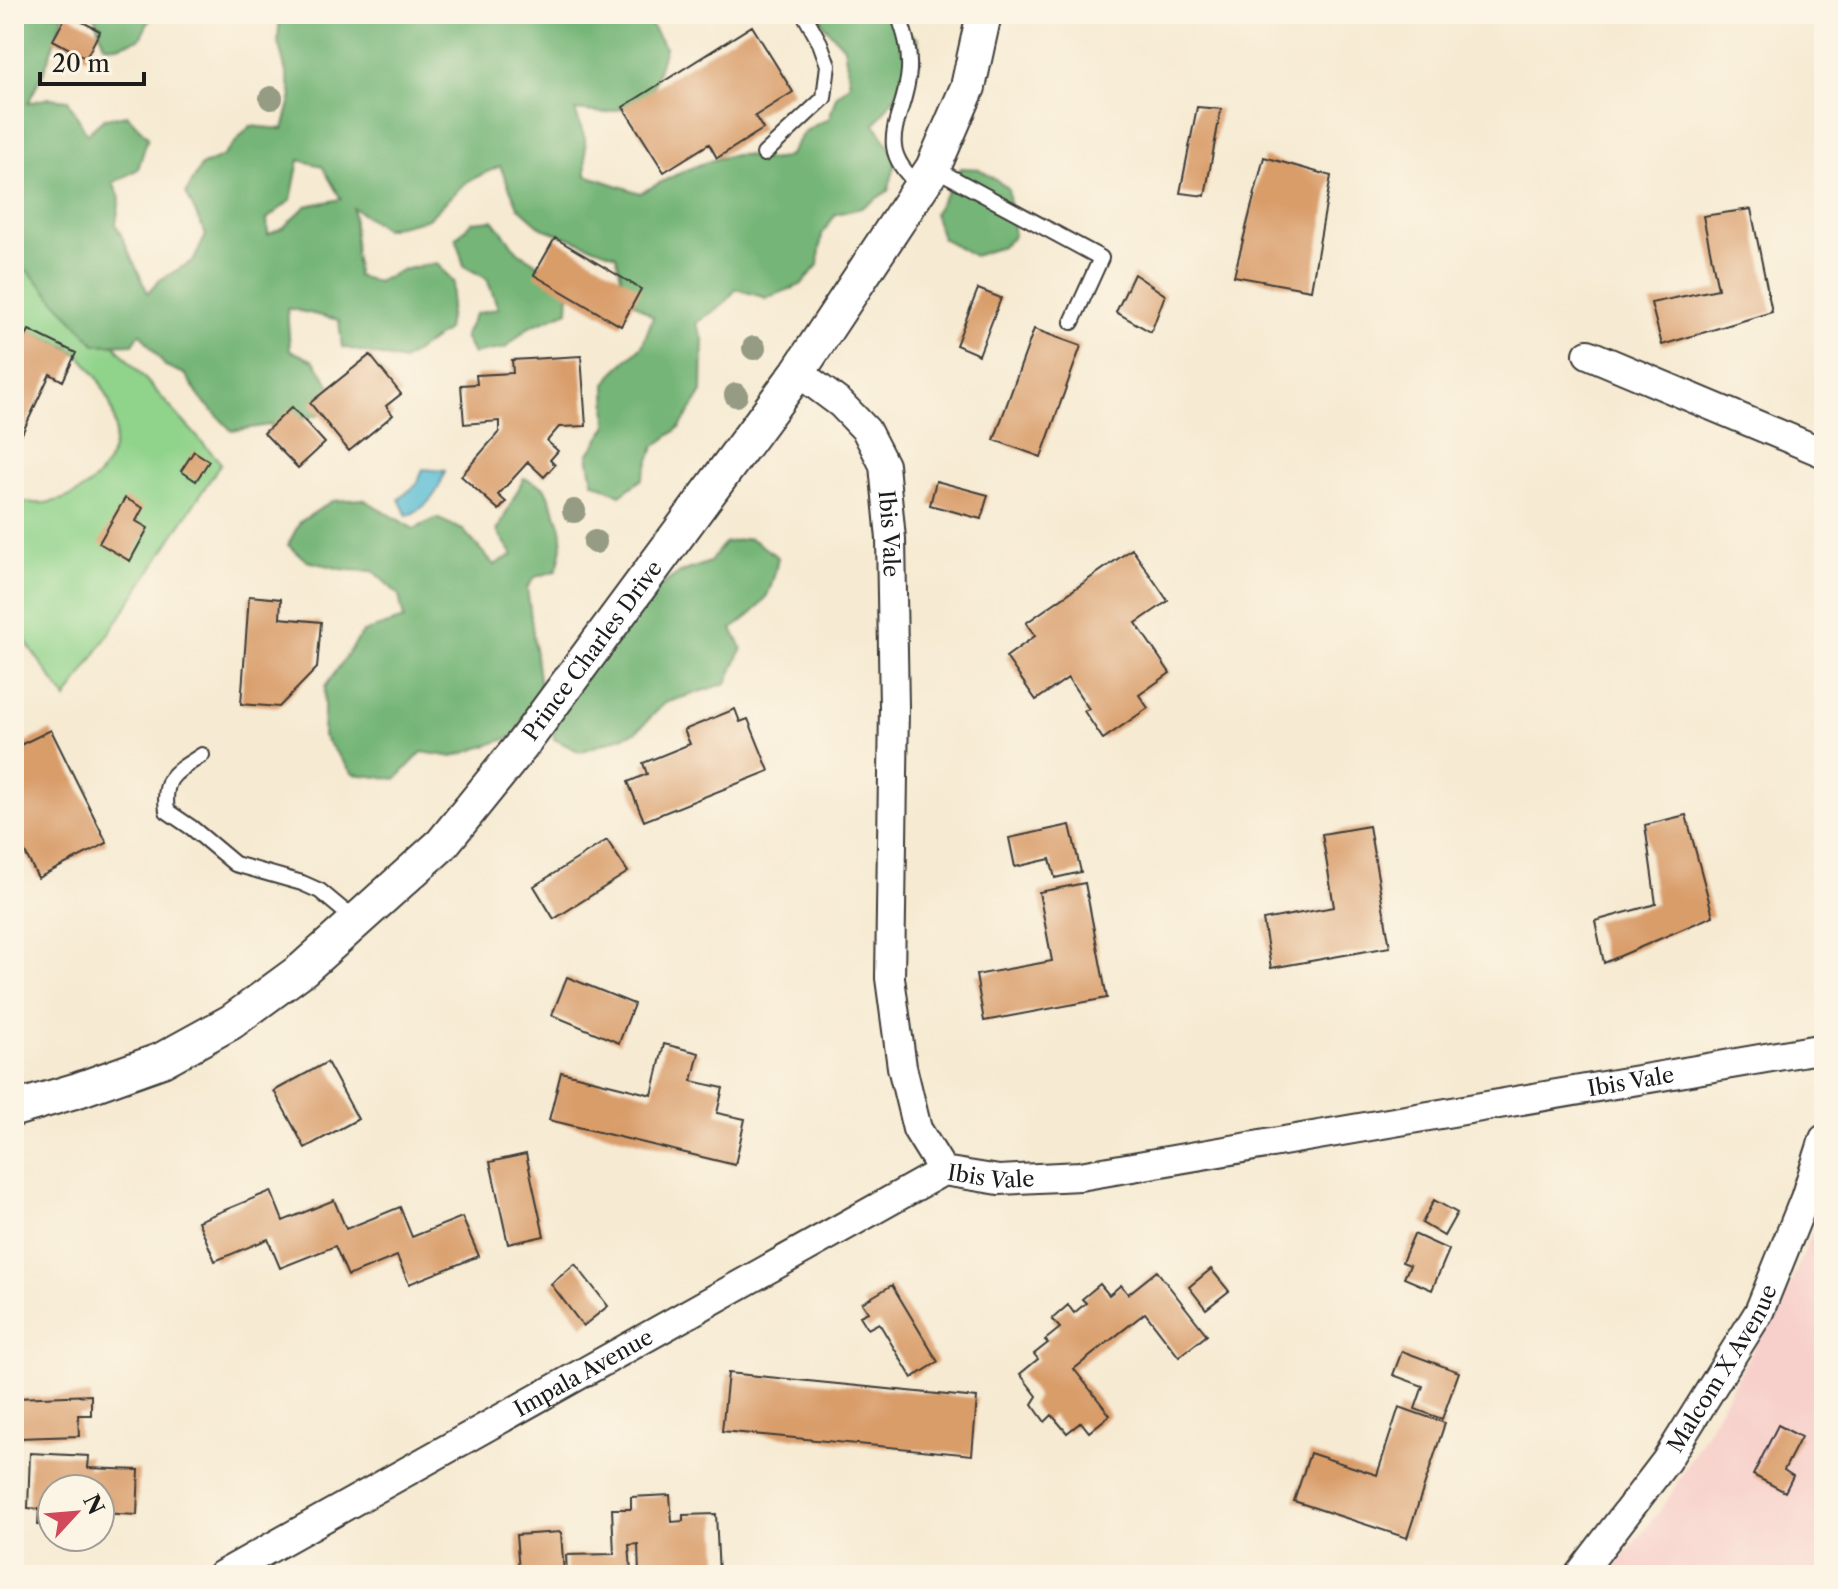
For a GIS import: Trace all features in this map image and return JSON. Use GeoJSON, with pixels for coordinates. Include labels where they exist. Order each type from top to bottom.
{"type":"FeatureCollection","features":[{"type":"Feature","properties":{"kind":"street","name":"Prince Charles Drive"},"geometry":{"type":"LineString","coordinates":[[14,1109],[162,1060],[231,1022],[303,969],[442,844],[531,733],[798,372],[927,177],[968,87],[984,14]]}},
{"type":"Feature","properties":{"kind":"street"},"geometry":{"type":"LineString","coordinates":[[1588,354],[1824,453]]}},
{"type":"Feature","properties":{"kind":"street","name":"Ibis Vale"},"geometry":{"type":"LineString","coordinates":[[798,372],[841,404],[866,430],[884,465],[891,539],[894,707],[890,978],[902,1067],[917,1129],[943,1171],[999,1180],[1080,1176],[1824,1048]]}},
{"type":"Feature","properties":{"kind":"street","name":"Malcom X Avenue"},"geometry":{"type":"LineString","coordinates":[[1579,1575],[1666,1461],[1759,1312],[1805,1198],[1824,1139]]}},
{"type":"Feature","properties":{"kind":"street","name":"Impala Avenue"},"geometry":{"type":"LineString","coordinates":[[222,1575],[943,1171]]}},
{"type":"Feature","properties":{"kind":"lane"},"geometry":{"type":"LineString","coordinates":[[764,154],[824,98],[828,65],[804,14]]}},
{"type":"Feature","properties":{"kind":"lane"},"geometry":{"type":"LineString","coordinates":[[898,14],[907,39],[909,72],[892,139],[897,159],[907,176],[927,177],[1101,258],[1072,322]]}},
{"type":"Feature","properties":{"kind":"lane"},"geometry":{"type":"LineString","coordinates":[[202,755],[171,775],[165,793],[167,811],[235,864],[320,891],[356,922]]}},
{"type":"Feature","properties":{"kind":"shaded area"},"geometry":{"type":"Polygon","coordinates":[[[1824,1206],[1824,1575],[1608,1575],[1665,1504],[1790,1285],[1824,1206]]]}},
{"type":"Feature","properties":{"kind":"green space"},"geometry":{"type":"Polygon","coordinates":[[[14,14],[64,14],[44,71],[28,103],[49,98],[68,100],[87,134],[104,119],[127,115],[148,137],[138,169],[113,183],[120,198],[116,224],[148,293],[160,280],[194,260],[206,235],[186,193],[201,166],[223,156],[250,126],[283,129],[292,96],[278,41],[280,14],[607,14],[606,20],[648,20],[665,48],[649,102],[605,113],[575,110],[585,139],[586,175],[640,193],[686,170],[722,157],[743,155],[773,160],[790,155],[805,132],[829,119],[836,96],[850,84],[844,47],[823,24],[821,14],[890,14],[889,19],[918,39],[920,62],[875,124],[897,159],[888,191],[861,208],[836,214],[822,234],[818,265],[801,285],[766,298],[736,289],[723,305],[696,323],[703,339],[702,392],[680,427],[654,447],[642,479],[620,495],[593,482],[588,455],[607,427],[606,384],[614,372],[642,346],[653,317],[626,297],[616,255],[542,228],[518,207],[500,166],[466,182],[428,219],[385,229],[353,208],[357,276],[377,282],[402,270],[437,263],[454,283],[447,330],[403,361],[342,347],[339,320],[287,308],[290,350],[314,361],[338,397],[332,411],[294,421],[232,431],[201,399],[185,374],[165,366],[140,333],[133,344],[96,345],[28,271],[14,266],[14,14]],[[299,160],[291,200],[267,219],[268,235],[284,227],[306,206],[341,199],[322,166],[299,160]]]}},
{"type":"Feature","properties":{"kind":"green space"},"geometry":{"type":"Polygon","coordinates":[[[94,14],[162,14],[150,19],[140,39],[117,46],[104,45],[94,14]]]}},
{"type":"Feature","properties":{"kind":"green space"},"geometry":{"type":"Polygon","coordinates":[[[961,168],[979,169],[1008,188],[1014,236],[1001,247],[974,256],[942,238],[934,213],[961,168]]]}},
{"type":"Feature","properties":{"kind":"green space"},"geometry":{"type":"Polygon","coordinates":[[[493,220],[518,252],[569,284],[568,311],[529,327],[505,348],[473,354],[464,337],[475,314],[498,308],[487,279],[464,266],[456,238],[472,222],[493,220]]]}},
{"type":"Feature","properties":{"kind":"green space"},"geometry":{"type":"Polygon","coordinates":[[[14,234],[221,463],[66,699],[14,625],[14,500],[53,502],[87,486],[100,474],[110,458],[115,439],[114,419],[101,384],[79,355],[62,344],[29,331],[24,341],[14,337],[14,234]]]}},
{"type":"Feature","properties":{"kind":"green space"},"geometry":{"type":"Polygon","coordinates":[[[524,478],[544,487],[558,519],[562,538],[556,571],[535,577],[527,588],[541,694],[515,736],[453,757],[422,752],[396,779],[353,774],[323,736],[325,687],[363,632],[404,619],[399,595],[373,571],[346,570],[307,561],[288,545],[300,522],[332,501],[363,499],[414,529],[437,518],[463,530],[494,565],[513,555],[497,531],[524,478]]]}},
{"type":"Feature","properties":{"kind":"green space"},"geometry":{"type":"Polygon","coordinates":[[[750,538],[778,557],[765,599],[732,629],[742,648],[727,683],[665,703],[636,732],[580,752],[554,739],[549,683],[642,599],[679,573],[710,562],[724,543],[750,538]]]}},
{"type":"Feature","properties":{"kind":"water"},"geometry":{"type":"Polygon","coordinates":[[[423,469],[445,471],[432,498],[407,516],[399,499],[417,484],[423,469]]]}},
{"type":"Feature","properties":{"kind":"building"},"geometry":{"type":"Polygon","coordinates":[[[67,14],[100,31],[86,58],[53,40],[67,14]]]}},
{"type":"Feature","properties":{"kind":"building"},"geometry":{"type":"Polygon","coordinates":[[[752,26],[793,92],[755,116],[763,129],[717,158],[709,144],[664,172],[623,107],[752,26]]]}},
{"type":"Feature","properties":{"kind":"building"},"geometry":{"type":"Polygon","coordinates":[[[1197,107],[1221,109],[1205,196],[1180,193],[1197,107]]]}},
{"type":"Feature","properties":{"kind":"building"},"geometry":{"type":"Polygon","coordinates":[[[1264,157],[1331,176],[1311,290],[1234,276],[1264,157]]]}},
{"type":"Feature","properties":{"kind":"building"},"geometry":{"type":"Polygon","coordinates":[[[1751,209],[1772,312],[1662,345],[1651,303],[1718,289],[1703,216],[1751,209]]]}},
{"type":"Feature","properties":{"kind":"building"},"geometry":{"type":"Polygon","coordinates":[[[555,238],[641,289],[621,326],[534,275],[555,238]]]}},
{"type":"Feature","properties":{"kind":"building"},"geometry":{"type":"Polygon","coordinates":[[[1134,274],[1165,295],[1151,332],[1116,312],[1134,274]]]}},
{"type":"Feature","properties":{"kind":"building"},"geometry":{"type":"Polygon","coordinates":[[[978,289],[1001,298],[979,355],[956,345],[978,289]]]}},
{"type":"Feature","properties":{"kind":"building"},"geometry":{"type":"Polygon","coordinates":[[[1034,329],[1081,346],[1041,457],[994,440],[1034,329]]]}},
{"type":"Feature","properties":{"kind":"building"},"geometry":{"type":"Polygon","coordinates":[[[29,330],[76,353],[63,381],[50,374],[19,440],[14,437],[14,337],[24,341],[29,330]]]}},
{"type":"Feature","properties":{"kind":"building"},"geometry":{"type":"Polygon","coordinates":[[[370,355],[401,394],[386,406],[393,415],[349,451],[310,403],[370,355]]]}},
{"type":"Feature","properties":{"kind":"building"},"geometry":{"type":"Polygon","coordinates":[[[581,356],[586,426],[559,427],[547,441],[558,451],[550,460],[555,465],[544,477],[528,462],[498,495],[506,502],[499,510],[461,476],[499,432],[499,421],[464,424],[461,385],[477,384],[476,375],[513,373],[512,360],[581,356]]]}},
{"type":"Feature","properties":{"kind":"building"},"geometry":{"type":"Polygon","coordinates":[[[292,407],[325,443],[298,468],[264,433],[292,407]]]}},
{"type":"Feature","properties":{"kind":"building"},"geometry":{"type":"Polygon","coordinates":[[[194,451],[209,461],[196,481],[181,471],[194,451]]]}},
{"type":"Feature","properties":{"kind":"building"},"geometry":{"type":"Polygon","coordinates":[[[936,481],[988,495],[981,519],[930,505],[936,481]]]}},
{"type":"Feature","properties":{"kind":"building"},"geometry":{"type":"Polygon","coordinates":[[[125,498],[143,508],[136,521],[148,528],[130,561],[99,543],[125,498]]]}},
{"type":"Feature","properties":{"kind":"building"},"geometry":{"type":"Polygon","coordinates":[[[1132,549],[1168,601],[1136,623],[1170,673],[1139,695],[1148,708],[1103,739],[1084,711],[1089,709],[1068,678],[1036,700],[1006,657],[1035,636],[1026,623],[1132,549]]]}},
{"type":"Feature","properties":{"kind":"building"},"geometry":{"type":"Polygon","coordinates":[[[249,596],[281,599],[280,618],[321,622],[317,668],[279,707],[241,704],[249,596]]]}},
{"type":"Feature","properties":{"kind":"building"},"geometry":{"type":"Polygon","coordinates":[[[735,709],[740,722],[748,719],[769,771],[644,821],[628,782],[647,774],[643,763],[690,744],[684,730],[735,709]]]}},
{"type":"Feature","properties":{"kind":"building"},"geometry":{"type":"Polygon","coordinates":[[[51,730],[107,843],[38,878],[14,831],[14,748],[51,730]]]}},
{"type":"Feature","properties":{"kind":"building"},"geometry":{"type":"Polygon","coordinates":[[[1686,815],[1713,916],[1604,963],[1595,921],[1656,904],[1645,825],[1686,815]]]}},
{"type":"Feature","properties":{"kind":"building"},"geometry":{"type":"Polygon","coordinates":[[[1070,825],[1081,872],[1055,878],[1050,859],[1015,867],[1009,838],[1070,825]]]}},
{"type":"Feature","properties":{"kind":"building"},"geometry":{"type":"Polygon","coordinates":[[[1369,826],[1390,947],[1271,968],[1263,920],[1334,907],[1322,834],[1369,826]]]}},
{"type":"Feature","properties":{"kind":"building"},"geometry":{"type":"Polygon","coordinates":[[[607,840],[628,872],[554,919],[534,886],[607,840]]]}},
{"type":"Feature","properties":{"kind":"building"},"geometry":{"type":"Polygon","coordinates":[[[1085,883],[1107,998],[984,1021],[976,975],[1052,961],[1039,892],[1085,883]]]}},
{"type":"Feature","properties":{"kind":"building"},"geometry":{"type":"Polygon","coordinates":[[[567,977],[634,1004],[619,1043],[552,1015],[567,977]]]}},
{"type":"Feature","properties":{"kind":"building"},"geometry":{"type":"Polygon","coordinates":[[[664,1044],[699,1053],[692,1081],[723,1088],[717,1113],[745,1119],[735,1165],[549,1120],[561,1072],[652,1095],[664,1044]]]}},
{"type":"Feature","properties":{"kind":"building"},"geometry":{"type":"Polygon","coordinates":[[[327,1062],[358,1119],[305,1148],[274,1091],[327,1062]]]}},
{"type":"Feature","properties":{"kind":"building"},"geometry":{"type":"Polygon","coordinates":[[[526,1154],[544,1236],[508,1244],[490,1162],[526,1154]]]}},
{"type":"Feature","properties":{"kind":"building"},"geometry":{"type":"Polygon","coordinates":[[[271,1191],[283,1221],[334,1200],[346,1229],[400,1207],[412,1237],[462,1217],[479,1256],[409,1284],[397,1256],[348,1276],[335,1246],[280,1268],[268,1239],[215,1261],[198,1221],[271,1191]]]}},
{"type":"Feature","properties":{"kind":"building"},"geometry":{"type":"Polygon","coordinates":[[[1434,1200],[1457,1213],[1444,1236],[1422,1223],[1434,1200]]]}},
{"type":"Feature","properties":{"kind":"building"},"geometry":{"type":"Polygon","coordinates":[[[1414,1234],[1449,1250],[1432,1290],[1404,1278],[1410,1265],[1402,1262],[1414,1234]]]}},
{"type":"Feature","properties":{"kind":"building"},"geometry":{"type":"Polygon","coordinates":[[[575,1264],[608,1306],[583,1326],[551,1284],[575,1264]]]}},
{"type":"Feature","properties":{"kind":"building"},"geometry":{"type":"Polygon","coordinates":[[[1211,1269],[1229,1291],[1206,1309],[1189,1287],[1211,1269]]]}},
{"type":"Feature","properties":{"kind":"building"},"geometry":{"type":"Polygon","coordinates":[[[1157,1271],[1207,1335],[1179,1357],[1145,1313],[1074,1369],[1110,1415],[1089,1432],[1081,1422],[1067,1433],[1052,1415],[1045,1422],[1032,1404],[1037,1396],[1020,1374],[1038,1359],[1034,1354],[1060,1328],[1052,1319],[1068,1305],[1074,1313],[1086,1303],[1082,1299],[1100,1284],[1109,1295],[1121,1285],[1128,1294],[1157,1271]]]}},
{"type":"Feature","properties":{"kind":"building"},"geometry":{"type":"Polygon","coordinates":[[[892,1285],[938,1362],[912,1378],[879,1323],[868,1329],[860,1316],[868,1312],[862,1303],[892,1285]]]}},
{"type":"Feature","properties":{"kind":"building"},"geometry":{"type":"Polygon","coordinates":[[[1402,1351],[1459,1372],[1442,1419],[1415,1409],[1423,1386],[1393,1375],[1402,1351]]]}},
{"type":"Feature","properties":{"kind":"building"},"geometry":{"type":"Polygon","coordinates":[[[728,1373],[977,1398],[972,1455],[722,1431],[728,1373]]]}},
{"type":"Feature","properties":{"kind":"building"},"geometry":{"type":"Polygon","coordinates":[[[91,1395],[91,1415],[78,1415],[79,1436],[18,1438],[17,1398],[91,1395]]]}},
{"type":"Feature","properties":{"kind":"building"},"geometry":{"type":"Polygon","coordinates":[[[1399,1407],[1445,1423],[1407,1538],[1294,1501],[1310,1453],[1377,1475],[1399,1407]]]}},
{"type":"Feature","properties":{"kind":"building"},"geometry":{"type":"Polygon","coordinates":[[[1778,1425],[1801,1437],[1784,1470],[1793,1476],[1785,1492],[1753,1475],[1778,1425]]]}},
{"type":"Feature","properties":{"kind":"building"},"geometry":{"type":"Polygon","coordinates":[[[30,1453],[89,1456],[88,1468],[139,1470],[137,1515],[116,1514],[116,1473],[36,1473],[36,1509],[28,1508],[30,1453]]]}},
{"type":"Feature","properties":{"kind":"building"},"geometry":{"type":"Polygon","coordinates":[[[670,1495],[672,1522],[683,1521],[683,1515],[716,1514],[719,1575],[639,1575],[638,1544],[629,1545],[631,1570],[617,1570],[618,1575],[567,1575],[566,1555],[614,1554],[612,1509],[631,1509],[631,1497],[670,1495]]]}},
{"type":"Feature","properties":{"kind":"building"},"geometry":{"type":"Polygon","coordinates":[[[561,1532],[564,1575],[500,1575],[500,1572],[519,1570],[516,1535],[561,1532]]]}}]}
